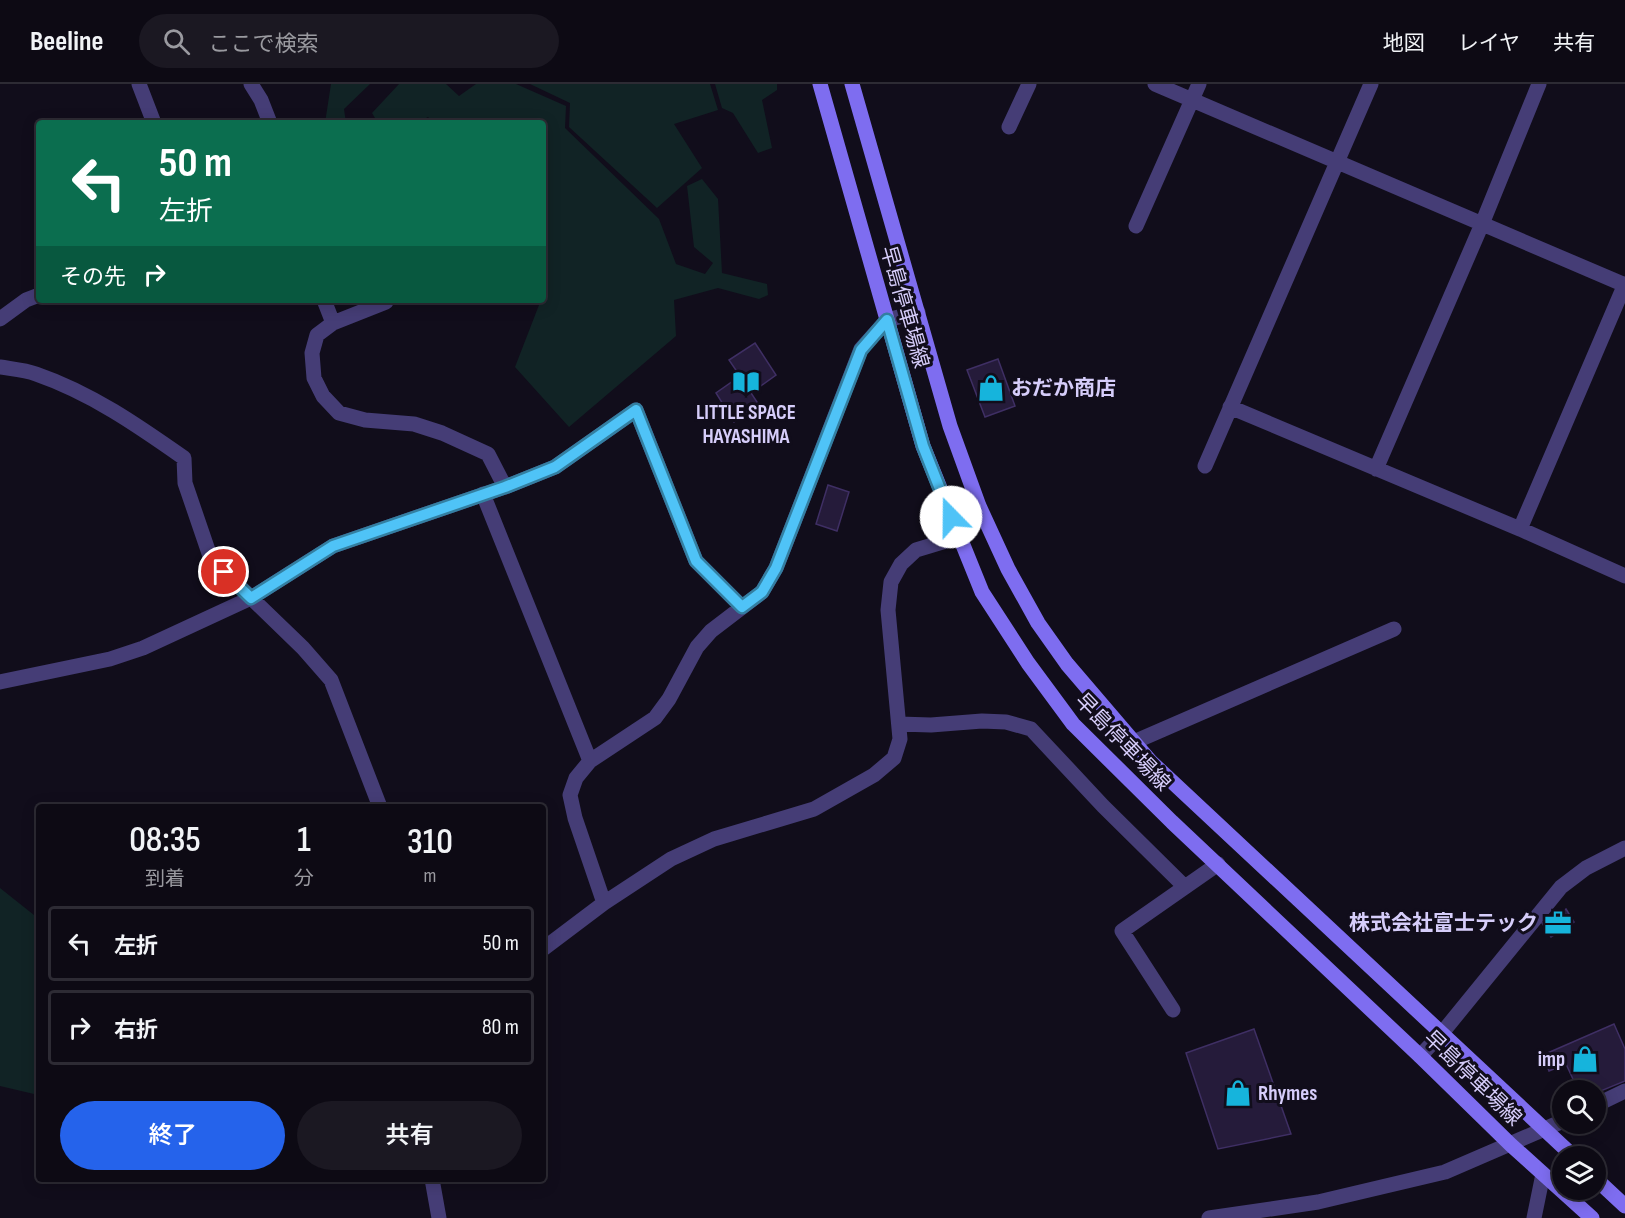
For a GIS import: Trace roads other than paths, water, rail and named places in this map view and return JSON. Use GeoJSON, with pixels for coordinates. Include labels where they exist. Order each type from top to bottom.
{"type":"FeatureCollection","features":[{"type":"Feature","properties":{"kind":"main road","name":"早島停車場線"},"geometry":{"type":"LineString","coordinates":[[820,84],[923,446],[982,592],[1028,663],[1073,724],[1172,822],[1511,1145],[1592,1218]]}},
{"type":"Feature","properties":{"kind":"main road","name":"早島停車場線"},"geometry":{"type":"LineString","coordinates":[[852,84],[950,426],[979,506],[1008,569],[1038,623],[1066,664],[1150,761],[1562,1146]]}},
{"type":"Feature","properties":{"kind":"main road"},"geometry":{"type":"LineString","coordinates":[[1606,1188],[1625,1206]]}},
{"type":"Feature","properties":{"kind":"street"},"geometry":{"type":"LineString","coordinates":[[139,84],[153,120]]}},
{"type":"Feature","properties":{"kind":"street"},"geometry":{"type":"LineString","coordinates":[[251,84],[261,100],[269,120]]}},
{"type":"Feature","properties":{"kind":"street"},"geometry":{"type":"LineString","coordinates":[[1009,127],[1029,84]]}},
{"type":"Feature","properties":{"kind":"street"},"geometry":{"type":"LineString","coordinates":[[1155,84],[1625,285],[1520,529]]}},
{"type":"Feature","properties":{"kind":"street"},"geometry":{"type":"LineString","coordinates":[[1136,226],[1199,84]]}},
{"type":"Feature","properties":{"kind":"street"},"geometry":{"type":"LineString","coordinates":[[1205,466],[1371,84]]}},
{"type":"Feature","properties":{"kind":"street"},"geometry":{"type":"LineString","coordinates":[[1376,469],[1482,224],[1539,84]]}},
{"type":"Feature","properties":{"kind":"street"},"geometry":{"type":"LineString","coordinates":[[0,319],[26,300],[36,296]]}},
{"type":"Feature","properties":{"kind":"street"},"geometry":{"type":"LineString","coordinates":[[325,303],[333,323]]}},
{"type":"Feature","properties":{"kind":"street"},"geometry":{"type":"LineString","coordinates":[[383,303],[333,323],[317,335],[312,353],[314,378],[323,396],[339,413],[365,420],[414,424],[442,433],[488,454],[505,487]]}},
{"type":"Feature","properties":{"kind":"street"},"geometry":{"type":"LineString","coordinates":[[604,903],[575,818],[570,795],[576,778],[590,761],[655,718],[669,699],[697,647],[711,631],[762,592],[776,568],[861,350],[887,320],[918,312]]}},
{"type":"Feature","properties":{"kind":"street"},"geometry":{"type":"LineString","coordinates":[[0,367],[34,373],[70,387],[118,412],[184,458],[185,483],[211,559],[303,648],[331,680],[379,804]]}},
{"type":"Feature","properties":{"kind":"street"},"geometry":{"type":"LineString","coordinates":[[1230,407],[1520,529],[1625,576]]}},
{"type":"Feature","properties":{"kind":"street"},"geometry":{"type":"LineString","coordinates":[[0,682],[110,659],[132,652],[251,598],[333,546],[505,487],[555,467],[636,410],[696,561],[742,607]]}},
{"type":"Feature","properties":{"kind":"street"},"geometry":{"type":"LineString","coordinates":[[483,494],[590,761]]}},
{"type":"Feature","properties":{"kind":"street"},"geometry":{"type":"LineString","coordinates":[[546,947],[604,903],[671,859],[714,839],[814,809],[874,775],[894,758],[900,739],[888,610],[891,582],[901,564],[916,550],[959,537]]}},
{"type":"Feature","properties":{"kind":"street"},"geometry":{"type":"LineString","coordinates":[[1134,742],[1394,629]]}},
{"type":"Feature","properties":{"kind":"street"},"geometry":{"type":"LineString","coordinates":[[898,724],[1006,722],[1030,729],[1103,806],[1185,887]]}},
{"type":"Feature","properties":{"kind":"street"},"geometry":{"type":"LineString","coordinates":[[1420,1056],[1442,1033],[1561,887],[1586,868],[1625,848]]}},
{"type":"Feature","properties":{"kind":"street"},"geometry":{"type":"LineString","coordinates":[[1173,1010],[1122,931],[1218,864]]}},
{"type":"Feature","properties":{"kind":"street"},"geometry":{"type":"LineString","coordinates":[[1606,1100],[1625,1091]]}},
{"type":"Feature","properties":{"kind":"street"},"geometry":{"type":"LineString","coordinates":[[1209,1218],[1318,1202],[1434,1175],[1552,1126]]}},
{"type":"Feature","properties":{"kind":"street"},"geometry":{"type":"LineString","coordinates":[[1534,1218],[1544,1174]]}},
{"type":"Feature","properties":{"kind":"street"},"geometry":{"type":"LineString","coordinates":[[433,1182],[439,1218]]}},
{"type":"Feature","properties":{"kind":"place","name":"LITTLE SPACE HAYASHIMA"},"geometry":{"type":"Point","coordinates":[746,382]}},
{"type":"Feature","properties":{"kind":"place","name":"おだか商店"},"geometry":{"type":"Point","coordinates":[991,388]}},
{"type":"Feature","properties":{"kind":"place","name":"株式会社富士テック"},"geometry":{"type":"Point","coordinates":[1558,923]}},
{"type":"Feature","properties":{"kind":"place","name":"imp"},"geometry":{"type":"Point","coordinates":[1585,1059]}},
{"type":"Feature","properties":{"kind":"place","name":"Rhymes"},"geometry":{"type":"Point","coordinates":[1238,1093]}}]}
